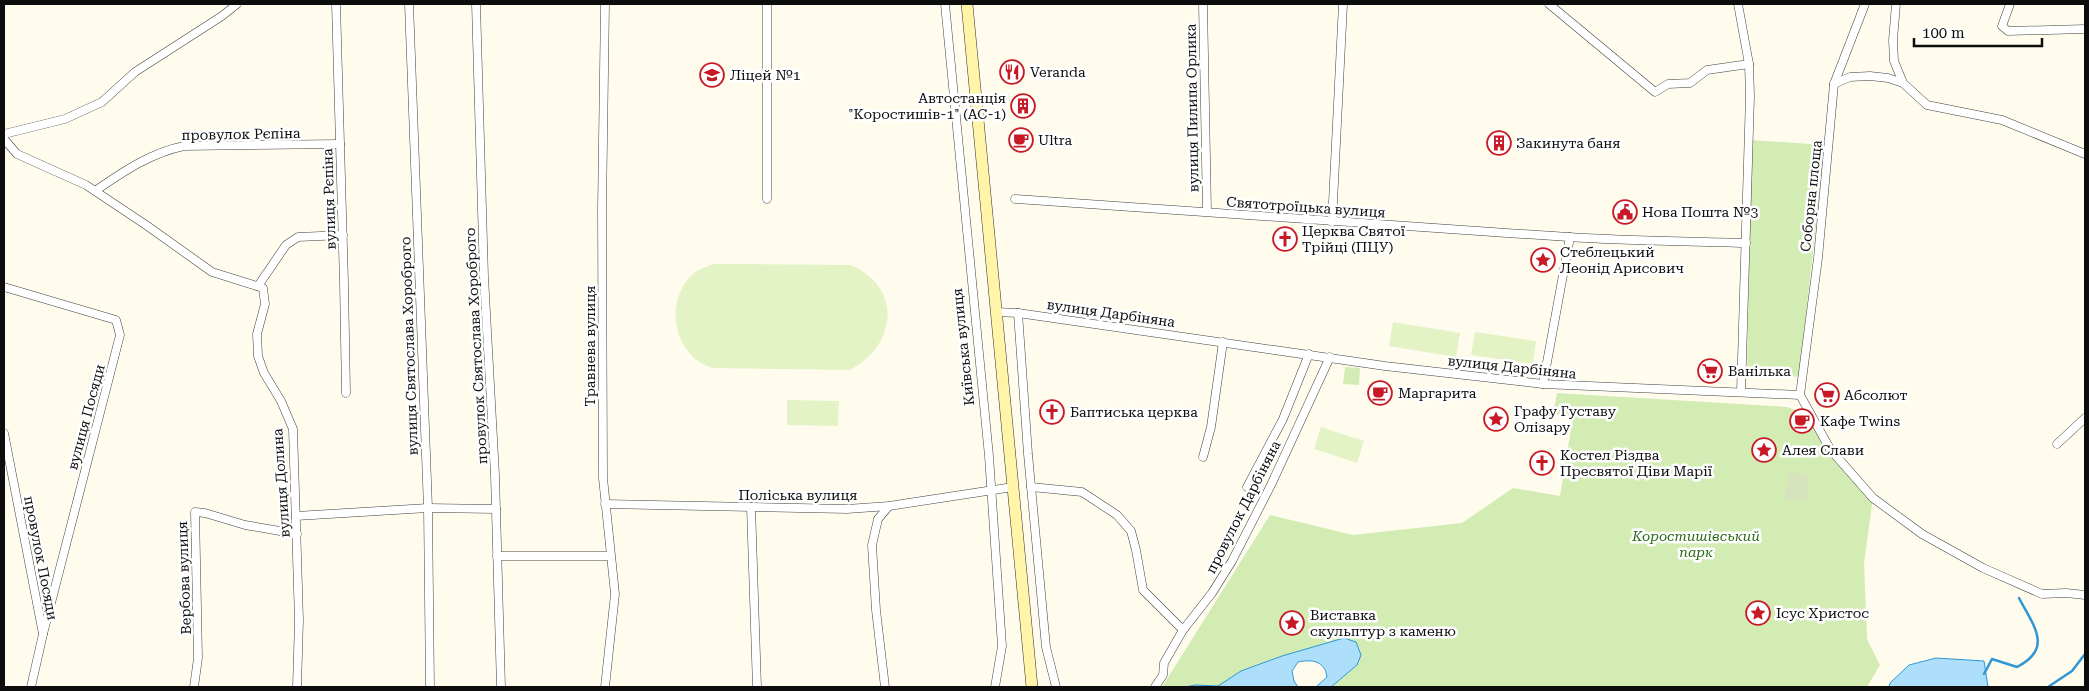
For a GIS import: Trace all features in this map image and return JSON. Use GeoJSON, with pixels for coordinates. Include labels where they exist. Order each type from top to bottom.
{"type":"FeatureCollection","features":[{"type":"Feature","properties":{"kind":"main road"},"geometry":{"type":"LineString","coordinates":[[967,4],[1032,687]]}},
{"type":"Feature","properties":{"kind":"street"},"geometry":{"type":"LineString","coordinates":[[4,134],[65,120],[102,102],[135,72],[222,16],[237,4]]}},
{"type":"Feature","properties":{"kind":"street","name":"вулиця Рєпіна"},"geometry":{"type":"LineString","coordinates":[[336,4],[346,393]]}},
{"type":"Feature","properties":{"kind":"street","name":"вулиця Святослава Хороброго"},"geometry":{"type":"LineString","coordinates":[[409,4],[428,508],[430,687]]}},
{"type":"Feature","properties":{"kind":"street","name":"провулок Святослава Хороброго"},"geometry":{"type":"LineString","coordinates":[[476,4],[484,277],[496,509],[501,687]]}},
{"type":"Feature","properties":{"kind":"street","name":"Травнева вулиця"},"geometry":{"type":"LineString","coordinates":[[605,4],[602,209],[603,478],[615,594],[605,687]]}},
{"type":"Feature","properties":{"kind":"street"},"geometry":{"type":"LineString","coordinates":[[767,199],[768,4]]}},
{"type":"Feature","properties":{"kind":"street","name":"Київська вулиця"},"geometry":{"type":"LineString","coordinates":[[945,4],[989,456],[1002,646],[995,687]]}},
{"type":"Feature","properties":{"kind":"street","name":"вулиця Пилипа Орлика"},"geometry":{"type":"LineString","coordinates":[[1203,4],[1207,211]]}},
{"type":"Feature","properties":{"kind":"street"},"geometry":{"type":"LineString","coordinates":[[1332,222],[1343,4]]}},
{"type":"Feature","properties":{"kind":"street"},"geometry":{"type":"LineString","coordinates":[[1548,4],[1655,92],[1668,84],[1690,83],[1707,70],[1749,64]]}},
{"type":"Feature","properties":{"kind":"street"},"geometry":{"type":"LineString","coordinates":[[1738,4],[1749,64],[1741,392]]}},
{"type":"Feature","properties":{"kind":"street","name":"Соборна площа"},"geometry":{"type":"LineString","coordinates":[[1800,395],[1818,258],[1834,84],[1865,4]]}},
{"type":"Feature","properties":{"kind":"street"},"geometry":{"type":"LineString","coordinates":[[1896,4],[1893,40],[1894,60],[1904,83],[1927,105],[2002,120],[2085,154]]}},
{"type":"Feature","properties":{"kind":"street"},"geometry":{"type":"LineString","coordinates":[[2010,4],[2002,26],[2008,31],[2085,29]]}},
{"type":"Feature","properties":{"kind":"street"},"geometry":{"type":"LineString","coordinates":[[1834,84],[1850,77],[1870,76],[1904,83]]}},
{"type":"Feature","properties":{"kind":"street"},"geometry":{"type":"LineString","coordinates":[[4,139],[17,154],[95,191],[212,272],[258,286],[286,245],[298,237],[343,235]]}},
{"type":"Feature","properties":{"kind":"street","name":"провулок Рєпіна"},"geometry":{"type":"LineString","coordinates":[[95,191],[137,163],[170,148],[184,146],[340,144]]}},
{"type":"Feature","properties":{"kind":"street","name":"Святотроїцька вулиця"},"geometry":{"type":"LineString","coordinates":[[1015,199],[1570,237],[1746,243]]}},
{"type":"Feature","properties":{"kind":"street"},"geometry":{"type":"LineString","coordinates":[[1544,384],[1570,237]]}},
{"type":"Feature","properties":{"kind":"street","name":"вулиця Долина"},"geometry":{"type":"LineString","coordinates":[[258,286],[263,288],[265,304],[257,334],[258,356],[264,373],[281,401],[293,429],[299,620],[297,687]]}},
{"type":"Feature","properties":{"kind":"street","name":"вулиця Посяди"},"geometry":{"type":"LineString","coordinates":[[4,287],[116,320],[120,335],[43,634]]}},
{"type":"Feature","properties":{"kind":"street","name":"вулиця Дарбіняна"},"geometry":{"type":"LineString","coordinates":[[996,312],[1018,313],[1330,357],[1544,384],[1800,395]]}},
{"type":"Feature","properties":{"kind":"street"},"geometry":{"type":"LineString","coordinates":[[1018,313],[1031,487],[1046,647],[1056,687]]}},
{"type":"Feature","properties":{"kind":"street"},"geometry":{"type":"LineString","coordinates":[[1203,457],[1211,427],[1223,342]]}},
{"type":"Feature","properties":{"kind":"street"},"geometry":{"type":"LineString","coordinates":[[1247,487],[1283,419],[1309,354]]}},
{"type":"Feature","properties":{"kind":"street","name":"провулок Дарбіняна"},"geometry":{"type":"LineString","coordinates":[[1156,687],[1163,675],[1164,663],[1183,630],[1212,593],[1232,561],[1271,485],[1330,357]]}},
{"type":"Feature","properties":{"kind":"street"},"geometry":{"type":"LineString","coordinates":[[1800,395],[1830,449],[1873,498],[1922,534],[1983,568],[2042,594],[2066,593],[2085,595]]}},
{"type":"Feature","properties":{"kind":"street"},"geometry":{"type":"LineString","coordinates":[[2058,444],[2085,418]]}},
{"type":"Feature","properties":{"kind":"street","name":"провулок Посяди"},"geometry":{"type":"LineString","coordinates":[[4,433],[43,634],[31,687]]}},
{"type":"Feature","properties":{"kind":"street","name":"Поліська вулиця"},"geometry":{"type":"LineString","coordinates":[[605,504],[847,509],[889,506],[1013,487]]}},
{"type":"Feature","properties":{"kind":"street"},"geometry":{"type":"LineString","coordinates":[[1031,487],[1082,492],[1116,515],[1131,531],[1142,590],[1183,630]]}},
{"type":"Feature","properties":{"kind":"street"},"geometry":{"type":"LineString","coordinates":[[885,687],[876,610],[872,545],[878,519],[889,506]]}},
{"type":"Feature","properties":{"kind":"street"},"geometry":{"type":"LineString","coordinates":[[296,516],[428,508],[496,509]]}},
{"type":"Feature","properties":{"kind":"street"},"geometry":{"type":"LineString","coordinates":[[751,508],[757,687]]}},
{"type":"Feature","properties":{"kind":"street","name":"Вербова вулиця"},"geometry":{"type":"LineString","coordinates":[[194,687],[198,658],[195,512],[205,513],[245,525],[297,534]]}},
{"type":"Feature","properties":{"kind":"street"},"geometry":{"type":"LineString","coordinates":[[497,556],[610,556]]}},
{"type":"Feature","properties":{"kind":"green space"},"geometry":{"type":"Polygon","coordinates":[[[1751,140],[1825,145],[1799,377],[1747,372],[1751,140]]]}},
{"type":"Feature","properties":{"kind":"green space"},"geometry":{"type":"Polygon","coordinates":[[[713,264],[851,265],[868,275],[879,288],[886,302],[888,317],[885,332],[877,346],[866,359],[850,370],[712,368],[695,359],[687,350],[677,327],[676,316],[680,292],[686,281],[695,272],[713,264]]]}},
{"type":"Feature","properties":{"kind":"green space"},"geometry":{"type":"Polygon","coordinates":[[[1393,322],[1460,333],[1456,357],[1389,346],[1393,322]]]}},
{"type":"Feature","properties":{"kind":"green space"},"geometry":{"type":"Polygon","coordinates":[[[1475,332],[1536,341],[1533,364],[1471,355],[1475,332]]]}},
{"type":"Feature","properties":{"kind":"green space"},"geometry":{"type":"Polygon","coordinates":[[[1345,367],[1360,368],[1359,385],[1343,384],[1345,367]]]}},
{"type":"Feature","properties":{"kind":"green space","name":"Коростишівський парк"},"geometry":{"type":"Polygon","coordinates":[[[1557,393],[1787,407],[1812,416],[1830,449],[1873,498],[1864,563],[1867,639],[1880,665],[1867,687],[1331,687],[1357,665],[1282,656],[1241,671],[1218,686],[1162,687],[1270,515],[1353,535],[1462,523],[1513,488],[1560,496],[1573,417],[1553,414],[1557,393]]]}},
{"type":"Feature","properties":{"kind":"green space"},"geometry":{"type":"Polygon","coordinates":[[[787,400],[839,401],[838,426],[787,425],[787,400]]]}},
{"type":"Feature","properties":{"kind":"green space"},"geometry":{"type":"Polygon","coordinates":[[[1321,427],[1364,441],[1357,463],[1314,449],[1321,427]]]}},
{"type":"Feature","properties":{"kind":"green space"},"geometry":{"type":"Polygon","coordinates":[[[1789,472],[1810,475],[1807,502],[1785,499],[1789,472]]]}},
{"type":"Feature","properties":{"kind":"water"},"geometry":{"type":"Polygon","coordinates":[[[1344,638],[1356,642],[1361,655],[1357,665],[1331,687],[1316,687],[1327,677],[1326,672],[1321,664],[1308,661],[1298,662],[1292,671],[1294,681],[1298,687],[1185,687],[1195,685],[1218,686],[1241,671],[1282,656],[1344,638]]]}},
{"type":"Feature","properties":{"kind":"water"},"geometry":{"type":"Polygon","coordinates":[[[1936,658],[1984,661],[1988,687],[1889,687],[1890,683],[1909,665],[1936,658]]]}},
{"type":"Feature","properties":{"kind":"waterway"},"geometry":{"type":"LineString","coordinates":[[1984,674],[1992,659],[2017,667],[2028,660],[2035,652],[2038,644],[2037,636],[2019,598]]}},
{"type":"Feature","properties":{"kind":"waterway"},"geometry":{"type":"LineString","coordinates":[[2048,687],[2072,671],[2085,654]]}},
{"type":"Feature","properties":{"kind":"place","name":"Veranda"},"geometry":{"type":"Point","coordinates":[1012,72]}},
{"type":"Feature","properties":{"kind":"place","name":"Ліцей №1"},"geometry":{"type":"Point","coordinates":[712,75]}},
{"type":"Feature","properties":{"kind":"place","name":"Автостанція \"Коростишів-1\" (АС-1)"},"geometry":{"type":"Point","coordinates":[1023,106]}},
{"type":"Feature","properties":{"kind":"place","name":"Ultra"},"geometry":{"type":"Point","coordinates":[1021,140]}},
{"type":"Feature","properties":{"kind":"place","name":"Закинута баня"},"geometry":{"type":"Point","coordinates":[1499,143]}},
{"type":"Feature","properties":{"kind":"place","name":"Нова Пошта №3"},"geometry":{"type":"Point","coordinates":[1625,212]}},
{"type":"Feature","properties":{"kind":"place","name":"Церква Святої Трійці (ПЦУ)"},"geometry":{"type":"Point","coordinates":[1285,239]}},
{"type":"Feature","properties":{"kind":"place","name":"Стеблецький Леонід Арисович"},"geometry":{"type":"Point","coordinates":[1543,260]}},
{"type":"Feature","properties":{"kind":"place","name":"Ванілька"},"geometry":{"type":"Point","coordinates":[1710,371]}},
{"type":"Feature","properties":{"kind":"place","name":"Маргарита"},"geometry":{"type":"Point","coordinates":[1380,393]}},
{"type":"Feature","properties":{"kind":"place","name":"Абсолют"},"geometry":{"type":"Point","coordinates":[1827,395]}},
{"type":"Feature","properties":{"kind":"place","name":"Баптиська церква"},"geometry":{"type":"Point","coordinates":[1052,412]}},
{"type":"Feature","properties":{"kind":"place","name":"Графу Густаву Олізару"},"geometry":{"type":"Point","coordinates":[1496,419]}},
{"type":"Feature","properties":{"kind":"place","name":"Кафе Twins"},"geometry":{"type":"Point","coordinates":[1802,421]}},
{"type":"Feature","properties":{"kind":"place","name":"Алея Слави"},"geometry":{"type":"Point","coordinates":[1764,450]}},
{"type":"Feature","properties":{"kind":"place","name":"Костел Різдва Пресвятої Діви Марії"},"geometry":{"type":"Point","coordinates":[1542,463]}},
{"type":"Feature","properties":{"kind":"place","name":"Ісус Христос"},"geometry":{"type":"Point","coordinates":[1758,613]}},
{"type":"Feature","properties":{"kind":"place","name":"Виставка скульптур з каменю"},"geometry":{"type":"Point","coordinates":[1292,623]}}]}
